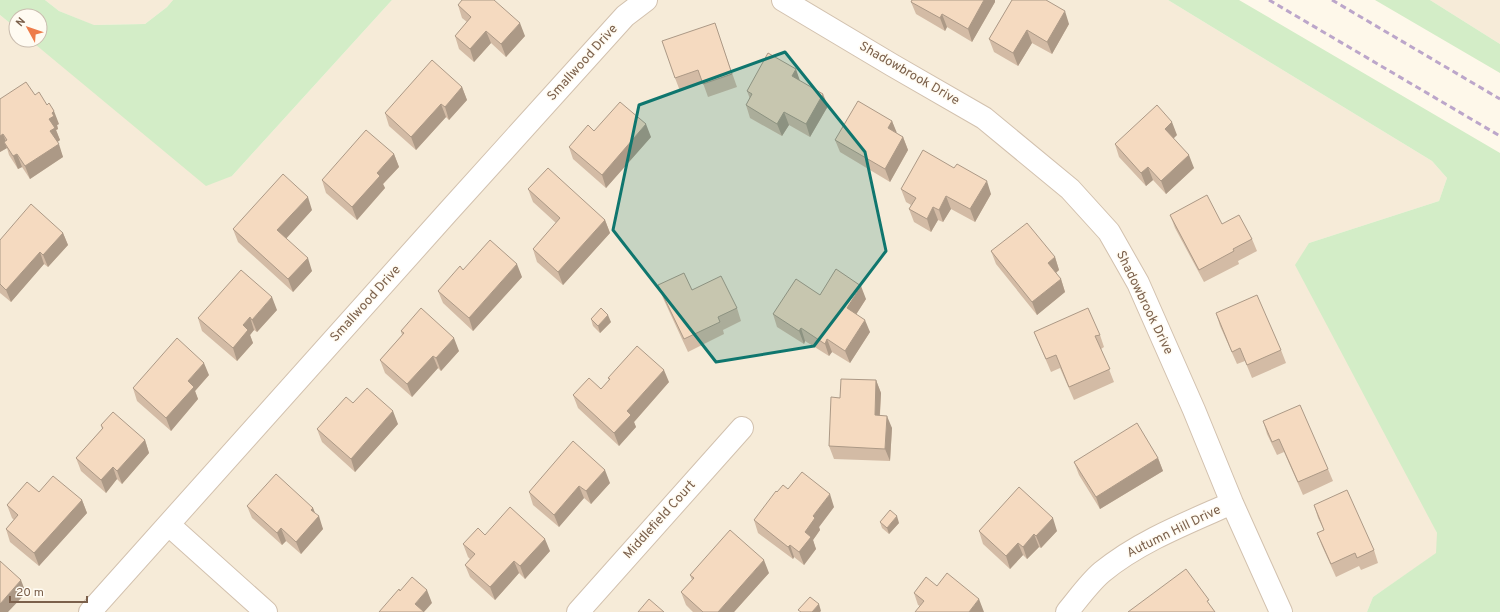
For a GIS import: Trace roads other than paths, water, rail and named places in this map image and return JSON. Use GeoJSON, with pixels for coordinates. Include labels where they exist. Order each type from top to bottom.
{"type":"FeatureCollection","features":[{"type":"Feature","properties":{"kind":"street","name":"Smallwood Drive"},"geometry":{"type":"LineString","coordinates":[[90,612],[625,16],[646,0]]}},
{"type":"Feature","properties":{"kind":"street","name":"Shadowbrook Drive"},"geometry":{"type":"LineString","coordinates":[[783,0],[984,118],[1070,189],[1109,232],[1141,290],[1194,410],[1232,503],[1281,612]]}},
{"type":"Feature","properties":{"kind":"street","name":"Middlefield Court"},"geometry":{"type":"LineString","coordinates":[[578,612],[742,428]]}},
{"type":"Feature","properties":{"kind":"street","name":"Autumn Hill Drive"},"geometry":{"type":"LineString","coordinates":[[1067,612],[1100,573],[1134,548],[1232,503]]}},
{"type":"Feature","properties":{"kind":"street"},"geometry":{"type":"LineString","coordinates":[[169,525],[266,612]]}},
{"type":"Feature","properties":{"kind":"railway"},"geometry":{"type":"LineString","coordinates":[[1269,0],[1500,136]]}},
{"type":"Feature","properties":{"kind":"railway"},"geometry":{"type":"LineString","coordinates":[[1332,0],[1500,99]]}}]}
